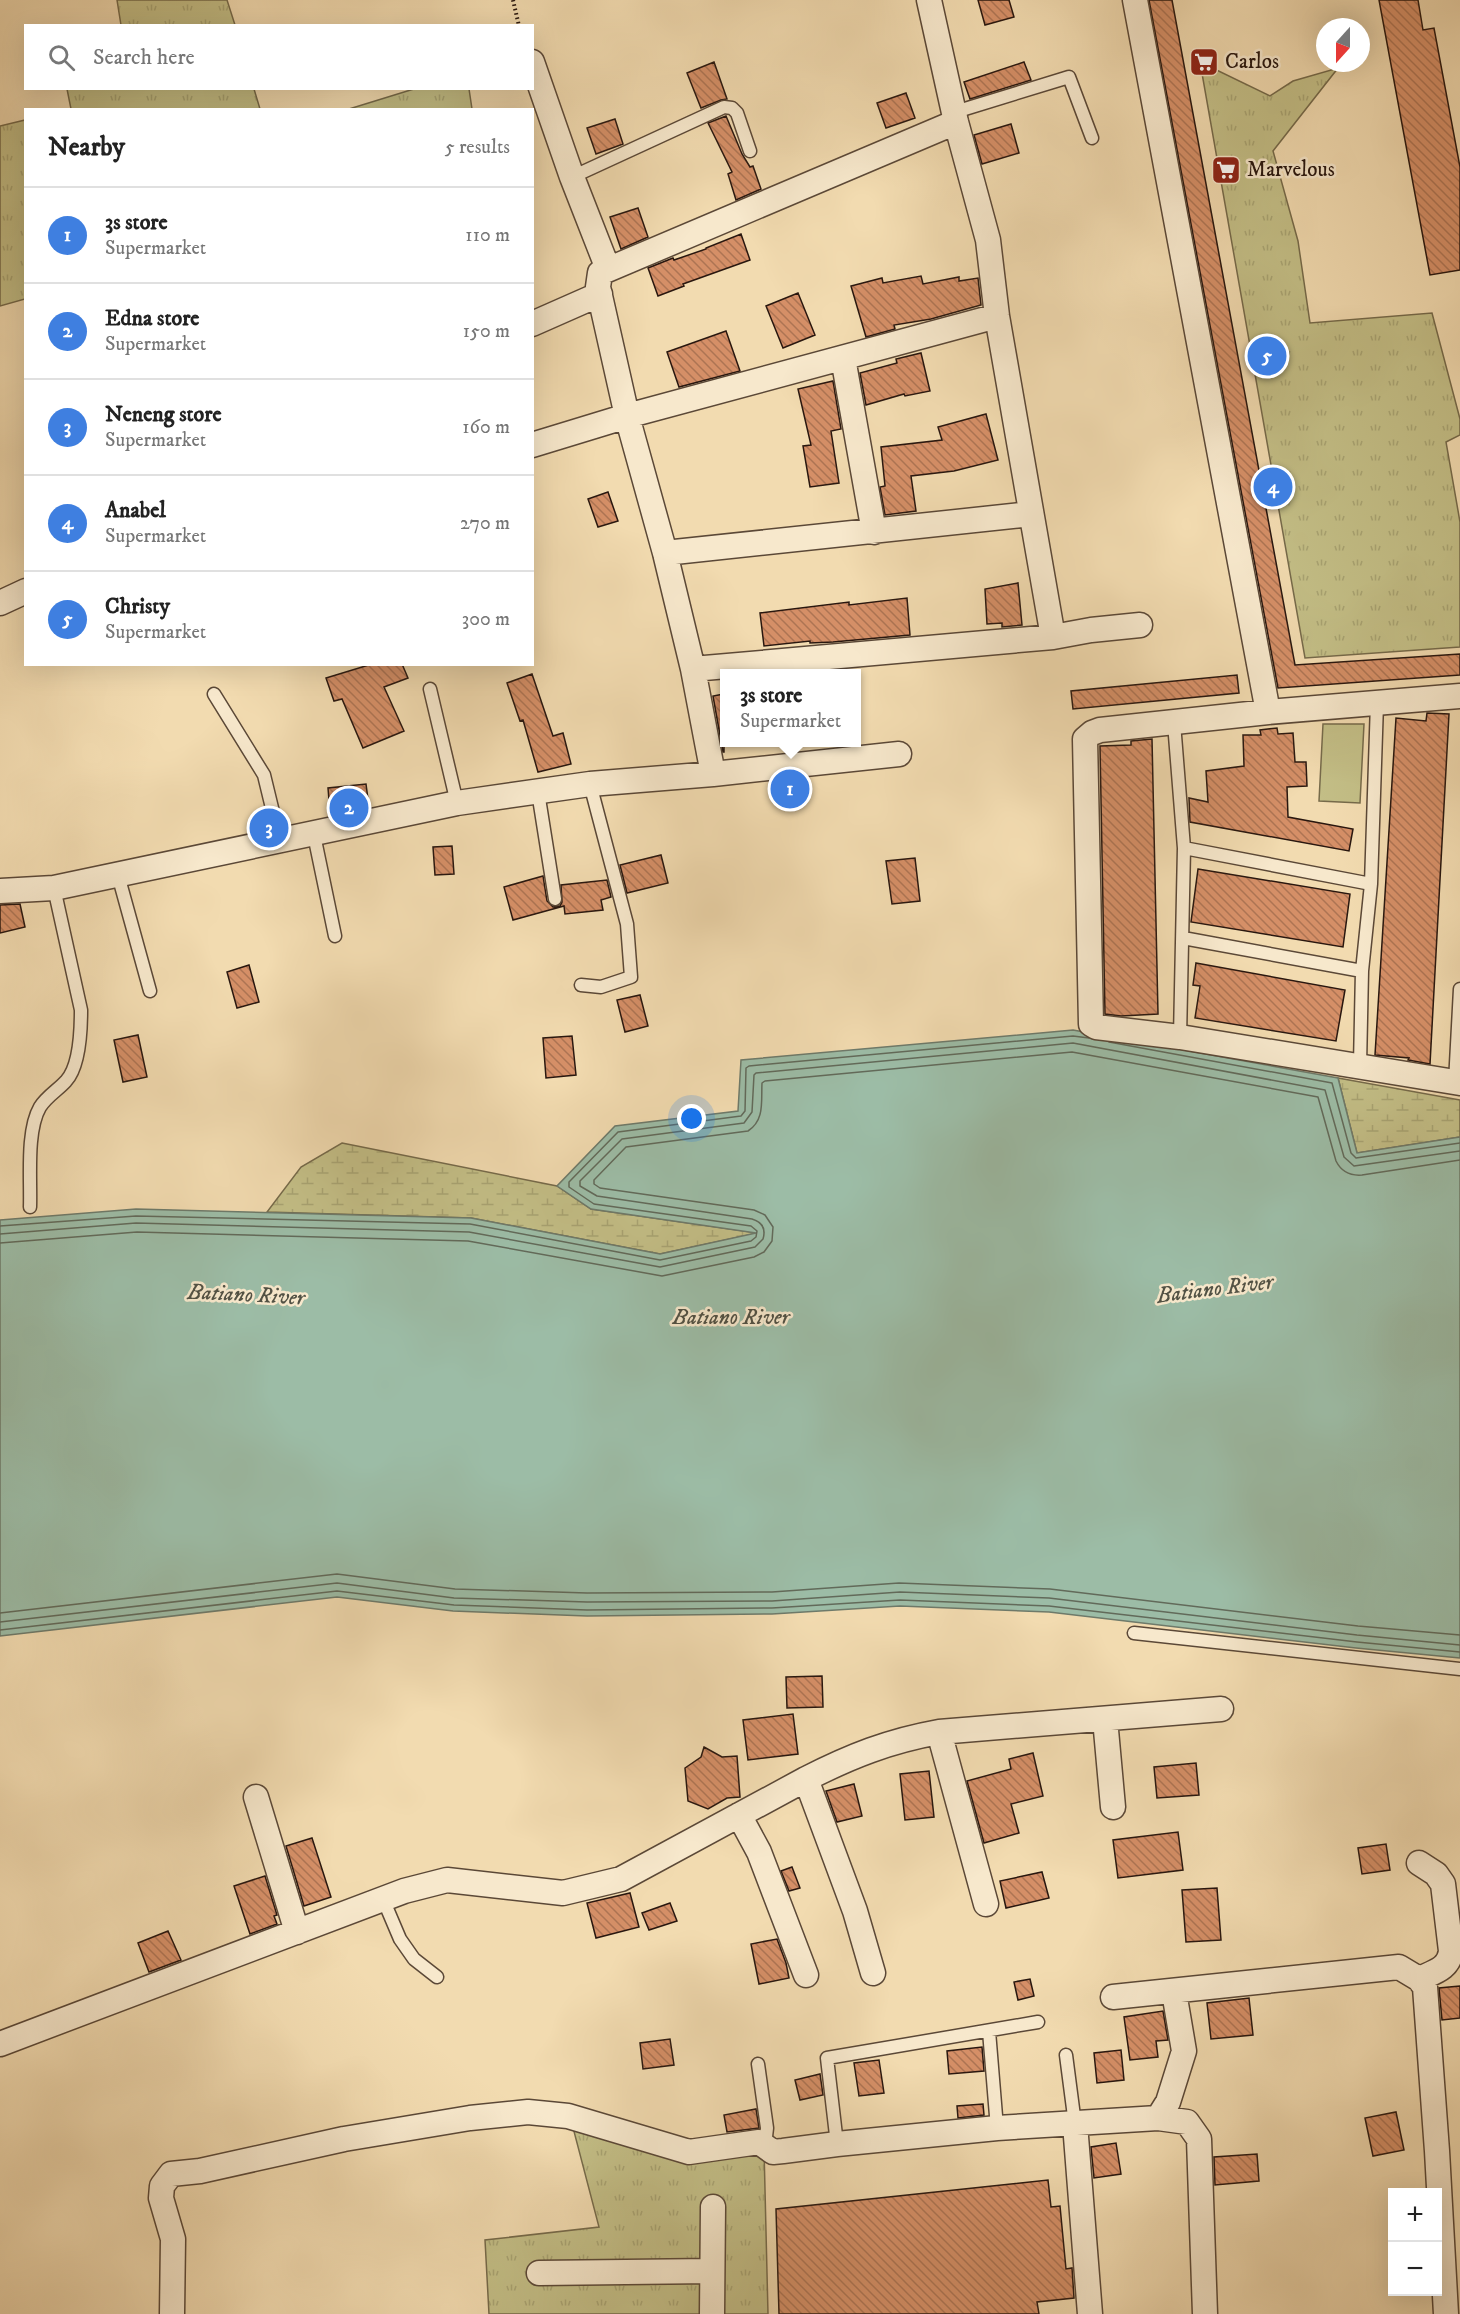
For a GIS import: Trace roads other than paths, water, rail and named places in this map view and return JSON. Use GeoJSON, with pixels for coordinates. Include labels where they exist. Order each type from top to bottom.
{"type":"FeatureCollection","features":[{"type":"Feature","properties":{"kind":"street"},"geometry":{"type":"LineString","coordinates":[[929,0],[955,117],[988,240],[997,315],[1053,637]]}},
{"type":"Feature","properties":{"kind":"street"},"geometry":{"type":"LineString","coordinates":[[1135,0],[1268,712]]}},
{"type":"Feature","properties":{"kind":"street"},"geometry":{"type":"LineString","coordinates":[[534,68],[572,177],[608,270]]}},
{"type":"Feature","properties":{"kind":"street"},"geometry":{"type":"LineString","coordinates":[[713,774],[693,669],[665,553],[627,416],[598,287],[600,273],[955,117]]}},
{"type":"Feature","properties":{"kind":"street"},"geometry":{"type":"LineString","coordinates":[[534,323],[600,294]]}},
{"type":"Feature","properties":{"kind":"street"},"geometry":{"type":"LineString","coordinates":[[534,444],[627,416],[997,315]]}},
{"type":"Feature","properties":{"kind":"street"},"geometry":{"type":"LineString","coordinates":[[843,358],[874,532]]}},
{"type":"Feature","properties":{"kind":"street"},"geometry":{"type":"LineString","coordinates":[[665,553],[1031,514]]}},
{"type":"Feature","properties":{"kind":"street"},"geometry":{"type":"LineString","coordinates":[[0,603],[24,592]]}},
{"type":"Feature","properties":{"kind":"street"},"geometry":{"type":"LineString","coordinates":[[693,669],[1053,637],[1140,625]]}},
{"type":"Feature","properties":{"kind":"street"},"geometry":{"type":"LineString","coordinates":[[1457,1083],[1360,1065],[1180,1037],[1096,1028],[1091,1023],[1089,1015],[1085,739],[1100,730],[1268,712],[1460,696]]}},
{"type":"Feature","properties":{"kind":"street"},"geometry":{"type":"LineString","coordinates":[[0,891],[54,888],[457,803],[590,784],[713,774],[899,754]]}},
{"type":"Feature","properties":{"kind":"street"},"geometry":{"type":"LineString","coordinates":[[0,2044],[404,1891],[447,1880],[563,1893],[621,1879],[850,1756],[878,1746],[939,1732],[1221,1709]]}},
{"type":"Feature","properties":{"kind":"street"},"geometry":{"type":"LineString","coordinates":[[1105,1719],[1113,1807]]}},
{"type":"Feature","properties":{"kind":"street"},"geometry":{"type":"LineString","coordinates":[[939,1732],[986,1904]]}},
{"type":"Feature","properties":{"kind":"street"},"geometry":{"type":"LineString","coordinates":[[806,1779],[855,1911],[873,1973]]}},
{"type":"Feature","properties":{"kind":"street"},"geometry":{"type":"LineString","coordinates":[[256,1797],[297,1932]]}},
{"type":"Feature","properties":{"kind":"street"},"geometry":{"type":"LineString","coordinates":[[740,1815],[759,1852],[806,1975]]}},
{"type":"Feature","properties":{"kind":"street"},"geometry":{"type":"LineString","coordinates":[[1419,1863],[1436,1874],[1443,1884],[1451,1951],[1450,1960],[1445,1967],[1419,1979]]}},
{"type":"Feature","properties":{"kind":"street"},"geometry":{"type":"LineString","coordinates":[[1113,1997],[1399,1967],[1419,1979],[1425,1987],[1450,2302]]}},
{"type":"Feature","properties":{"kind":"street"},"geometry":{"type":"LineString","coordinates":[[1158,2118],[1167,2102],[1185,2051],[1174,1992]]}},
{"type":"Feature","properties":{"kind":"street"},"geometry":{"type":"LineString","coordinates":[[172,2314],[173,2239],[161,2198],[162,2186],[171,2174],[200,2171],[344,2139],[470,2118],[528,2112],[568,2116],[689,2152],[759,2142],[773,2152],[997,2128],[1158,2118],[1187,2122],[1199,2139],[1205,2314]]}},
{"type":"Feature","properties":{"kind":"street"},"geometry":{"type":"LineString","coordinates":[[1075,2124],[1090,2314]]}},
{"type":"Feature","properties":{"kind":"street"},"geometry":{"type":"LineString","coordinates":[[712,2314],[713,2207]]}},
{"type":"Feature","properties":{"kind":"street"},"geometry":{"type":"LineString","coordinates":[[539,2273],[712,2271]]}},
{"type":"Feature","properties":{"kind":"lane"},"geometry":{"type":"LineString","coordinates":[[955,117],[1069,77],[1092,138]]}},
{"type":"Feature","properties":{"kind":"lane"},"geometry":{"type":"LineString","coordinates":[[572,177],[724,107],[732,108],[737,113],[750,151]]}},
{"type":"Feature","properties":{"kind":"lane"},"geometry":{"type":"LineString","coordinates":[[430,689],[457,803]]}},
{"type":"Feature","properties":{"kind":"lane"},"geometry":{"type":"LineString","coordinates":[[214,694],[264,775],[279,841]]}},
{"type":"Feature","properties":{"kind":"lane"},"geometry":{"type":"LineString","coordinates":[[1360,1065],[1362,971],[1371,884],[1377,703]]}},
{"type":"Feature","properties":{"kind":"lane"},"geometry":{"type":"LineString","coordinates":[[1174,723],[1184,848],[1180,1037]]}},
{"type":"Feature","properties":{"kind":"lane"},"geometry":{"type":"LineString","coordinates":[[581,985],[601,987],[631,977],[627,924],[590,784]]}},
{"type":"Feature","properties":{"kind":"lane"},"geometry":{"type":"LineString","coordinates":[[538,792],[555,899]]}},
{"type":"Feature","properties":{"kind":"lane"},"geometry":{"type":"LineString","coordinates":[[314,835],[335,936]]}},
{"type":"Feature","properties":{"kind":"lane"},"geometry":{"type":"LineString","coordinates":[[1184,848],[1371,884]]}},
{"type":"Feature","properties":{"kind":"lane"},"geometry":{"type":"LineString","coordinates":[[118,875],[150,991]]}},
{"type":"Feature","properties":{"kind":"lane"},"geometry":{"type":"LineString","coordinates":[[30,1208],[32,1131],[40,1107],[67,1080],[74,1068],[81,1030],[81,1010],[54,888]]}},
{"type":"Feature","properties":{"kind":"lane"},"geometry":{"type":"LineString","coordinates":[[1183,938],[1362,971]]}},
{"type":"Feature","properties":{"kind":"lane"},"geometry":{"type":"LineString","coordinates":[[1457,1083],[1460,989]]}},
{"type":"Feature","properties":{"kind":"lane"},"geometry":{"type":"LineString","coordinates":[[1134,1633],[1460,1669]]}},
{"type":"Feature","properties":{"kind":"lane"},"geometry":{"type":"LineString","coordinates":[[383,1899],[400,1939],[414,1959],[437,1977]]}},
{"type":"Feature","properties":{"kind":"lane"},"geometry":{"type":"LineString","coordinates":[[837,2144],[827,2058],[1038,2022]]}},
{"type":"Feature","properties":{"kind":"lane"},"geometry":{"type":"LineString","coordinates":[[989,2031],[997,2128]]}},
{"type":"Feature","properties":{"kind":"lane"},"geometry":{"type":"LineString","coordinates":[[1066,2055],[1075,2124]]}},
{"type":"Feature","properties":{"kind":"lane"},"geometry":{"type":"LineString","coordinates":[[758,2064],[767,2128],[765,2145]]}},
{"type":"Feature","properties":{"kind":"water","name":"Batiano River"},"geometry":{"type":"Polygon","coordinates":[[[1073,1030],[1338,1078],[1357,1153],[1460,1137],[1460,1658],[1049,1612],[900,1606],[772,1614],[587,1616],[453,1611],[337,1597],[0,1636],[0,1220],[136,1209],[471,1218],[660,1254],[756,1233],[591,1209],[557,1186],[615,1126],[738,1111],[741,1060],[1073,1030]]]}},
{"type":"Feature","properties":{"kind":"place","name":"Carlos"},"geometry":{"type":"Point","coordinates":[1204,62]}},
{"type":"Feature","properties":{"kind":"place","name":"Marvelous"},"geometry":{"type":"Point","coordinates":[1226,170]}},
{"type":"Feature","properties":{"kind":"place","name":"Christy"},"geometry":{"type":"Point","coordinates":[1267,356]}},
{"type":"Feature","properties":{"kind":"place","name":"Anabel"},"geometry":{"type":"Point","coordinates":[1273,487]}},
{"type":"Feature","properties":{"kind":"place","name":"3s store"},"geometry":{"type":"Point","coordinates":[790,789]}},
{"type":"Feature","properties":{"kind":"place","name":"Edna store"},"geometry":{"type":"Point","coordinates":[349,808]}},
{"type":"Feature","properties":{"kind":"place","name":"Neneng store"},"geometry":{"type":"Point","coordinates":[269,828]}}]}
